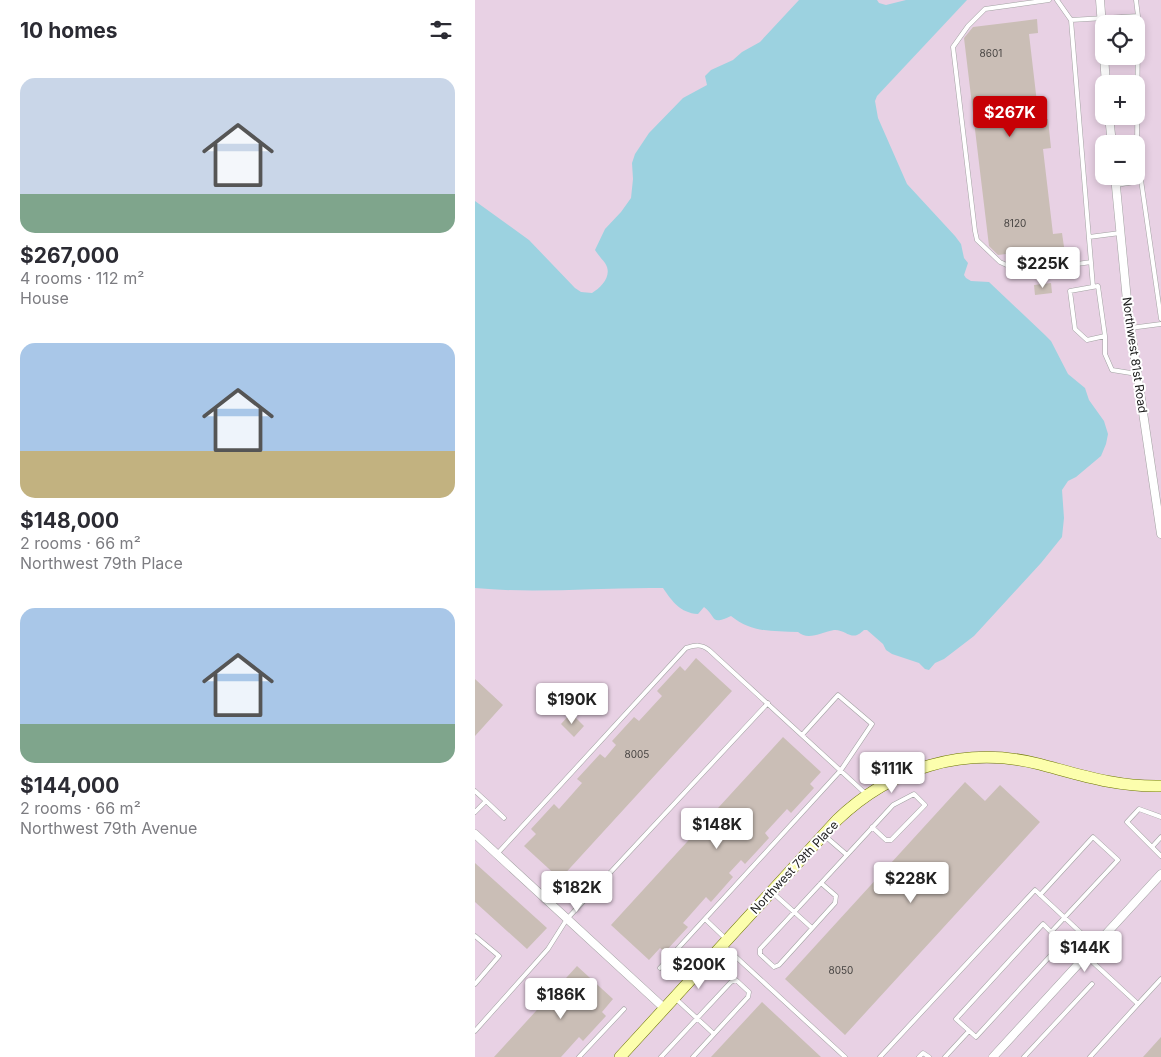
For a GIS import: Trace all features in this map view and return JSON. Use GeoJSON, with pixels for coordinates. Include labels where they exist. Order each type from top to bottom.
{"type":"FeatureCollection","features":[{"type":"Feature","properties":{"kind":"main road","name":"Northwest 79th Place"},"geometry":{"type":"LineString","coordinates":[[620,1057],[824,834],[867,794],[895,778],[921,767],[951,759],[981,756],[1025,761],[1113,783],[1145,787],[1161,786]]}},
{"type":"Feature","properties":{"kind":"street"},"geometry":{"type":"LineString","coordinates":[[1100,0],[1101,15]]}},
{"type":"Feature","properties":{"kind":"street","name":"Northwest 81st Road"},"geometry":{"type":"LineString","coordinates":[[1116,185],[1130,328],[1157,488],[1161,534]]}},
{"type":"Feature","properties":{"kind":"street"},"geometry":{"type":"LineString","coordinates":[[475,834],[665,1008]]}},
{"type":"Feature","properties":{"kind":"street"},"geometry":{"type":"LineString","coordinates":[[993,1057],[1161,874]]}},
{"type":"Feature","properties":{"kind":"lane"},"geometry":{"type":"LineString","coordinates":[[1049,0],[985,9],[968,26],[953,47],[975,232],[977,240],[1000,262],[1022,272],[1091,262]]}},
{"type":"Feature","properties":{"kind":"lane"},"geometry":{"type":"LineString","coordinates":[[1057,0],[1071,20],[1093,287]]}},
{"type":"Feature","properties":{"kind":"lane"},"geometry":{"type":"LineString","coordinates":[[1136,0],[1138,15]]}},
{"type":"Feature","properties":{"kind":"lane"},"geometry":{"type":"LineString","coordinates":[[1071,20],[1095,20]]}},
{"type":"Feature","properties":{"kind":"lane"},"geometry":{"type":"LineString","coordinates":[[1137,135],[1138,65]]}},
{"type":"Feature","properties":{"kind":"lane"},"geometry":{"type":"LineString","coordinates":[[1142,185],[1161,319]]}},
{"type":"Feature","properties":{"kind":"lane"},"geometry":{"type":"LineString","coordinates":[[1089,237],[1121,233]]}},
{"type":"Feature","properties":{"kind":"lane"},"geometry":{"type":"LineString","coordinates":[[1105,336],[1087,340],[1075,329],[1070,291],[1098,286],[1105,336],[1105,354],[1112,370],[1137,374]]}},
{"type":"Feature","properties":{"kind":"lane"},"geometry":{"type":"LineString","coordinates":[[1130,328],[1161,324]]}},
{"type":"Feature","properties":{"kind":"lane"},"geometry":{"type":"LineString","coordinates":[[497,854],[686,648],[696,645],[703,646],[709,650],[867,794]]}},
{"type":"Feature","properties":{"kind":"lane"},"geometry":{"type":"LineString","coordinates":[[660,968],[841,770],[872,724],[838,695],[802,735]]}},
{"type":"Feature","properties":{"kind":"lane"},"geometry":{"type":"LineString","coordinates":[[475,1031],[548,949],[567,919],[768,704]]}},
{"type":"Feature","properties":{"kind":"lane"},"geometry":{"type":"LineString","coordinates":[[475,791],[504,818]]}},
{"type":"Feature","properties":{"kind":"lane"},"geometry":{"type":"LineString","coordinates":[[821,883],[836,896],[835,903],[779,965],[774,966],[760,954],[761,949],[794,912],[821,883],[847,856],[873,828],[893,805],[914,794],[925,805],[891,840],[886,840],[873,828]]}},
{"type":"Feature","properties":{"kind":"lane"},"geometry":{"type":"LineString","coordinates":[[475,812],[485,801]]}},
{"type":"Feature","properties":{"kind":"lane"},"geometry":{"type":"LineString","coordinates":[[1161,817],[1139,809],[1127,822],[1161,856]]}},
{"type":"Feature","properties":{"kind":"lane"},"geometry":{"type":"LineString","coordinates":[[824,834],[847,856]]}},
{"type":"Feature","properties":{"kind":"lane"},"geometry":{"type":"LineString","coordinates":[[1040,894],[1093,837],[1118,860],[1051,932]]}},
{"type":"Feature","properties":{"kind":"lane"},"geometry":{"type":"LineString","coordinates":[[1152,847],[1161,837]]}},
{"type":"Feature","properties":{"kind":"lane"},"geometry":{"type":"LineString","coordinates":[[880,1057],[1035,890],[1095,946]]}},
{"type":"Feature","properties":{"kind":"lane"},"geometry":{"type":"LineString","coordinates":[[771,892],[812,928]]}},
{"type":"Feature","properties":{"kind":"lane"},"geometry":{"type":"LineString","coordinates":[[705,919],[725,942],[845,1057]]}},
{"type":"Feature","properties":{"kind":"lane"},"geometry":{"type":"LineString","coordinates":[[1043,924],[1051,932],[1063,942],[976,1037],[956,1019],[1043,924]]}},
{"type":"Feature","properties":{"kind":"lane"},"geometry":{"type":"LineString","coordinates":[[475,936],[499,956],[475,984]]}},
{"type":"Feature","properties":{"kind":"lane"},"geometry":{"type":"LineString","coordinates":[[1086,956],[1138,1004]]}},
{"type":"Feature","properties":{"kind":"lane"},"geometry":{"type":"LineString","coordinates":[[1090,1057],[1161,979]]}},
{"type":"Feature","properties":{"kind":"lane"},"geometry":{"type":"LineString","coordinates":[[661,1057],[731,982],[736,980],[749,992],[748,997],[693,1057]]}},
{"type":"Feature","properties":{"kind":"lane"},"geometry":{"type":"LineString","coordinates":[[1024,1057],[1092,984]]}},
{"type":"Feature","properties":{"kind":"lane"},"geometry":{"type":"LineString","coordinates":[[674,998],[714,1034]]}},
{"type":"Feature","properties":{"kind":"lane"},"geometry":{"type":"LineString","coordinates":[[579,1057],[624,1008]]}},
{"type":"Feature","properties":{"kind":"lane"},"geometry":{"type":"LineString","coordinates":[[945,1057],[969,1031]]}},
{"type":"Feature","properties":{"kind":"lane"},"geometry":{"type":"LineString","coordinates":[[919,1057],[923,1052],[929,1057]]}},
{"type":"Feature","properties":{"kind":"shaded area"},"geometry":{"type":"Polygon","coordinates":[[[475,0],[1161,0],[1161,1057],[475,1057],[475,0]]]}},
{"type":"Feature","properties":{"kind":"water"},"geometry":{"type":"Polygon","coordinates":[[[799,0],[877,0],[879,3],[886,5],[906,0],[967,0],[877,96],[875,101],[878,118],[907,184],[961,244],[964,258],[968,263],[964,275],[966,278],[971,281],[989,282],[1051,341],[1068,374],[1085,388],[1089,400],[1104,421],[1108,434],[1101,456],[1076,477],[1068,481],[1062,490],[1064,518],[1062,537],[1041,563],[974,636],[944,659],[935,663],[929,670],[919,663],[892,654],[867,630],[854,636],[834,630],[806,636],[798,632],[763,630],[747,626],[731,616],[717,620],[704,607],[698,614],[681,609],[673,602],[663,588],[498,590],[475,588],[475,201],[529,240],[575,288],[581,292],[592,293],[603,284],[608,272],[605,263],[595,250],[605,229],[631,198],[632,163],[635,154],[649,133],[683,98],[707,85],[705,76],[711,70],[733,60],[742,52],[760,42],[799,0]]]}},
{"type":"Feature","properties":{"kind":"building"},"geometry":{"type":"Polygon","coordinates":[[[1037,19],[1038,33],[1029,34],[1039,120],[1048,119],[1051,148],[1043,149],[1053,234],[1062,233],[1064,247],[998,255],[989,246],[964,38],[973,27],[1037,19]]]}},
{"type":"Feature","properties":{"kind":"building"},"geometry":{"type":"Polygon","coordinates":[[[1051,283],[1052,293],[1035,295],[1034,285],[1051,283]]]}},
{"type":"Feature","properties":{"kind":"building"},"geometry":{"type":"Polygon","coordinates":[[[696,658],[732,691],[560,879],[524,846],[536,834],[531,829],[554,804],[559,809],[582,783],[577,779],[600,754],[605,758],[616,745],[612,741],[634,717],[639,721],[662,696],[657,691],[680,666],[685,671],[696,658]]]}},
{"type":"Feature","properties":{"kind":"building"},"geometry":{"type":"Polygon","coordinates":[[[475,679],[503,705],[475,736],[475,679]]]}},
{"type":"Feature","properties":{"kind":"building"},"geometry":{"type":"Polygon","coordinates":[[[571,713],[584,726],[574,737],[561,724],[571,713]]]}},
{"type":"Feature","properties":{"kind":"building"},"geometry":{"type":"Polygon","coordinates":[[[783,737],[821,772],[810,784],[814,788],[791,813],[787,809],[765,833],[769,838],[745,864],[741,860],[729,873],[733,877],[711,902],[706,897],[683,923],[688,927],[665,952],[660,948],[649,960],[611,925],[783,737]]]}},
{"type":"Feature","properties":{"kind":"building"},"geometry":{"type":"Polygon","coordinates":[[[965,782],[985,801],[1000,785],[1040,822],[845,1035],[785,979],[965,782]]]}},
{"type":"Feature","properties":{"kind":"building"},"geometry":{"type":"Polygon","coordinates":[[[475,863],[547,928],[527,949],[475,902],[475,863]]]}},
{"type":"Feature","properties":{"kind":"building"},"geometry":{"type":"Polygon","coordinates":[[[577,966],[613,999],[602,1012],[606,1016],[583,1041],[579,1037],[561,1057],[494,1057],[577,966]]]}},
{"type":"Feature","properties":{"kind":"building"},"geometry":{"type":"Polygon","coordinates":[[[762,1002],[821,1057],[711,1057],[762,1002]]]}},
{"type":"Feature","properties":{"kind":"building"},"geometry":{"type":"Polygon","coordinates":[[[1161,1037],[1161,1057],[1143,1057],[1161,1037]]]}}]}
